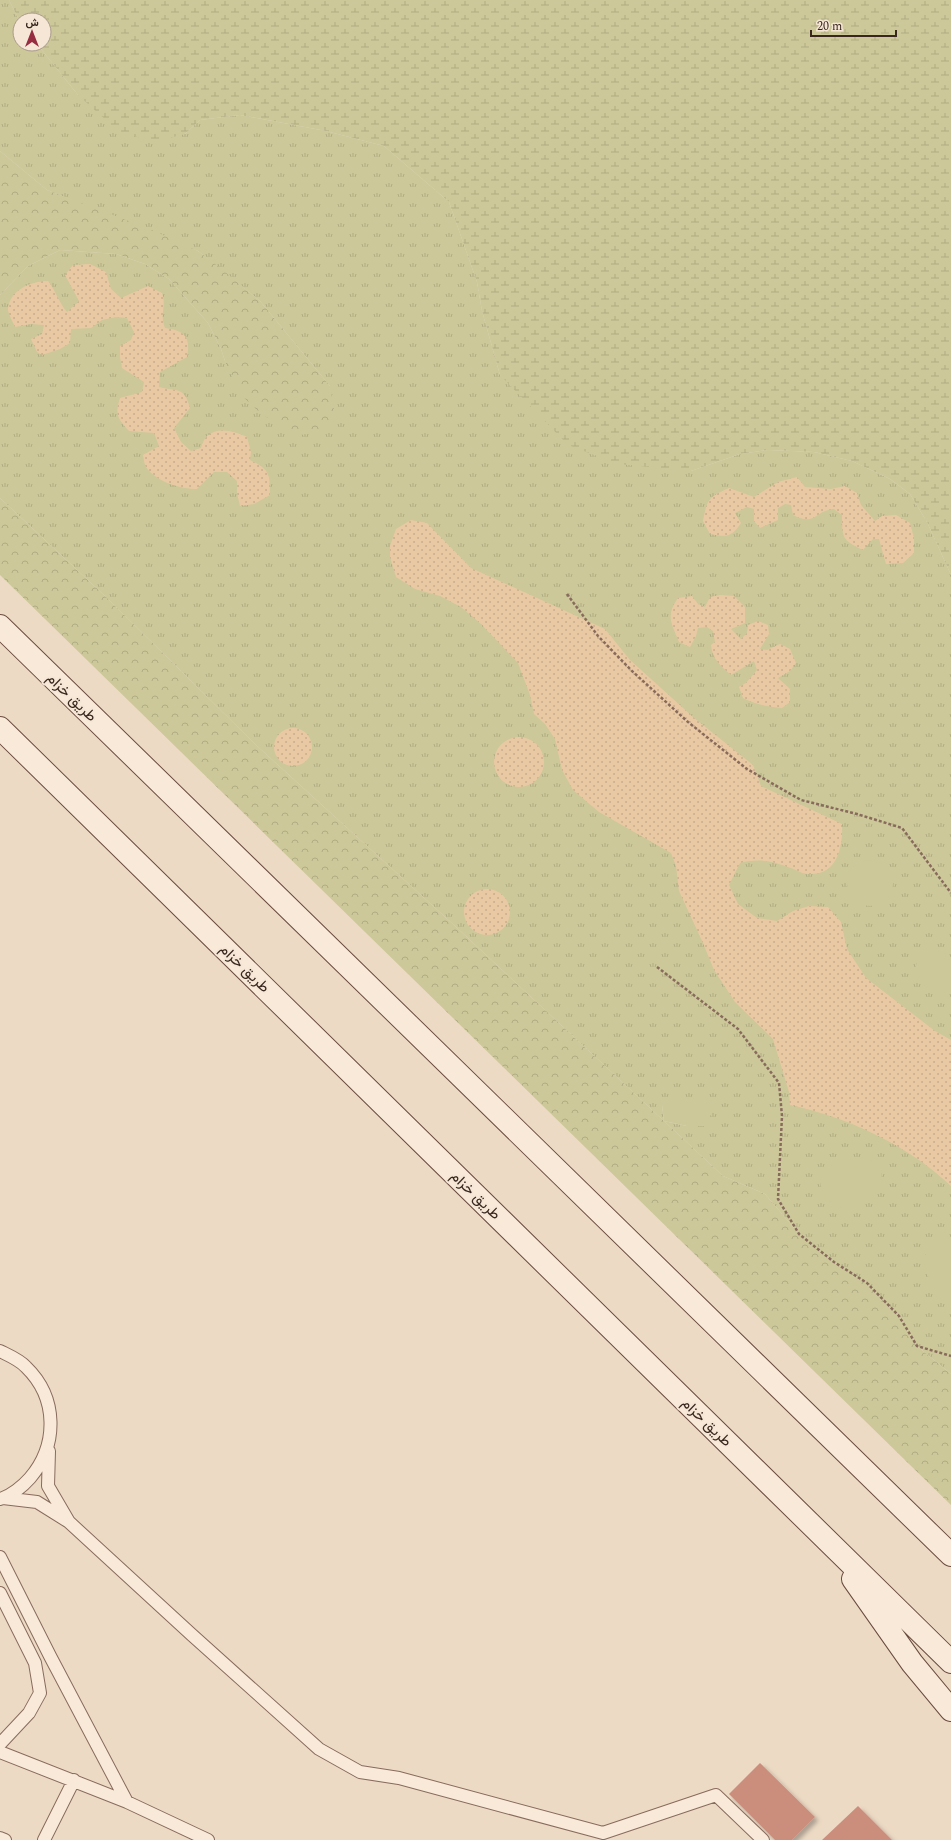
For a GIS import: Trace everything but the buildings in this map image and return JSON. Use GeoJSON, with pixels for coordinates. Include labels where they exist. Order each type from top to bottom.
{"type":"FeatureCollection","features":[{"type":"Feature","properties":{"kind":"main road","name":"طريق خزام"},"geometry":{"type":"LineString","coordinates":[[0,626],[951,1555]]}},
{"type":"Feature","properties":{"kind":"main road","name":"طريق خزام"},"geometry":{"type":"LineString","coordinates":[[0,728],[951,1662]]}},
{"type":"Feature","properties":{"kind":"main road"},"geometry":{"type":"LineString","coordinates":[[821,1533],[912,1663],[951,1710]]}},
{"type":"Feature","properties":{"kind":"lane"},"geometry":{"type":"LineString","coordinates":[[0,1351],[26,1366],[45,1393],[51,1420],[48,1486],[69,1522]]}},
{"type":"Feature","properties":{"kind":"lane"},"geometry":{"type":"LineString","coordinates":[[2,1498],[25,1484],[38,1469],[49,1445]]}},
{"type":"Feature","properties":{"kind":"lane"},"geometry":{"type":"LineString","coordinates":[[2,1498],[36,1502],[69,1522],[192,1635],[319,1748],[360,1772],[399,1778],[603,1833],[716,1795],[751,1834],[763,1840]]}},
{"type":"Feature","properties":{"kind":"lane"},"geometry":{"type":"LineString","coordinates":[[0,1557],[127,1802]]}},
{"type":"Feature","properties":{"kind":"lane"},"geometry":{"type":"LineString","coordinates":[[0,1593],[35,1663],[40,1693],[29,1713],[0,1744]]}},
{"type":"Feature","properties":{"kind":"lane"},"geometry":{"type":"LineString","coordinates":[[0,1752],[127,1802],[208,1840]]}},
{"type":"Feature","properties":{"kind":"lane"},"geometry":{"type":"LineString","coordinates":[[44,1840],[74,1780]]}},
{"type":"Feature","properties":{"kind":"lane"},"geometry":{"type":"LineString","coordinates":[[0,1838],[5,1840]]}},
{"type":"Feature","properties":{"kind":"path"},"geometry":{"type":"LineString","coordinates":[[567,594],[598,636],[632,671],[688,722],[747,769],[801,800],[857,814],[902,828],[951,893]]}},
{"type":"Feature","properties":{"kind":"path"},"geometry":{"type":"LineString","coordinates":[[657,967],[738,1029],[779,1083],[782,1116],[778,1199],[798,1234],[834,1262],[867,1283],[899,1316],[917,1346],[951,1356]]}},
{"type":"Feature","properties":{"kind":"green space"},"geometry":{"type":"Polygon","coordinates":[[[0,0],[9,0],[15,12],[12,12],[12,52],[43,52],[78,95],[185,134],[200,120],[240,115],[326,131],[384,146],[449,202],[477,282],[482,311],[500,375],[691,471],[740,454],[768,450],[814,452],[852,461],[890,479],[910,494],[927,522],[951,575],[951,1374],[917,1346],[899,1316],[867,1283],[834,1262],[799,1234],[765,1194],[723,1176],[664,1121],[455,926],[256,745],[105,596],[0,498],[0,295],[28,266],[60,250],[116,254],[145,264],[169,279],[208,323],[221,349],[226,364],[330,386],[260,301],[198,251],[47,190],[0,151],[0,0]],[[662,1105],[664,1121],[687,1126],[662,1105]]]}},
{"type":"Feature","properties":{"kind":"green space"},"geometry":{"type":"Polygon","coordinates":[[[9,0],[951,0],[951,575],[927,522],[910,494],[890,479],[852,461],[814,452],[768,450],[740,454],[691,471],[618,464],[568,445],[500,375],[482,311],[477,282],[449,202],[384,146],[326,131],[240,115],[200,120],[185,134],[154,142],[118,131],[78,95],[43,52],[52,52],[52,12],[15,12],[9,0]]]}},
{"type":"Feature","properties":{"kind":"green space"},"geometry":{"type":"Polygon","coordinates":[[[0,151],[47,190],[152,230],[198,251],[260,301],[330,386],[335,416],[324,432],[299,435],[280,427],[257,410],[241,395],[208,323],[169,279],[145,264],[116,254],[60,250],[28,266],[0,295],[0,151]]]}},
{"type":"Feature","properties":{"kind":"green space"},"geometry":{"type":"Polygon","coordinates":[[[0,498],[105,596],[256,745],[455,926],[723,1176],[765,1194],[799,1234],[834,1262],[867,1283],[899,1316],[917,1346],[951,1374],[951,1505],[0,575],[0,498]]]}},
{"type":"Feature","properties":{"kind":"green space"},"geometry":{"type":"Polygon","coordinates":[[[865,860],[875,860],[887,866],[892,874],[892,892],[887,900],[879,905],[865,906],[857,903],[850,896],[847,888],[847,878],[850,870],[857,863],[865,860]]]}},
{"type":"Feature","properties":{"kind":"green space"},"geometry":{"type":"Polygon","coordinates":[[[938,951],[951,958],[951,983],[942,990],[933,990],[924,986],[919,979],[916,970],[918,961],[925,954],[938,951]]]}},
{"type":"Feature","properties":{"kind":"green space"},"geometry":{"type":"Polygon","coordinates":[[[673,1097],[700,1099],[714,1109],[705,1126],[687,1126],[664,1121],[662,1105],[673,1097]]]}},
{"type":"Feature","properties":{"kind":"green space"},"geometry":{"type":"Polygon","coordinates":[[[863,1157],[882,1166],[881,1187],[867,1203],[847,1210],[824,1198],[818,1174],[840,1161],[863,1157]]]}},
{"type":"Feature","properties":{"kind":"green space"},"geometry":{"type":"Polygon","coordinates":[[[943,1241],[951,1246],[951,1299],[933,1285],[924,1269],[927,1245],[943,1241]]]}},
{"type":"Feature","properties":{"kind":"sand"},"geometry":{"type":"Polygon","coordinates":[[[90,264],[106,272],[111,289],[121,298],[148,286],[162,293],[164,303],[163,323],[165,328],[182,333],[188,344],[187,357],[160,372],[159,387],[179,391],[183,393],[188,401],[190,408],[174,428],[181,442],[191,451],[201,448],[207,436],[217,431],[232,432],[247,437],[251,452],[250,460],[262,467],[268,473],[270,495],[254,504],[240,506],[237,493],[237,481],[227,472],[214,472],[197,489],[191,489],[169,484],[162,481],[150,472],[144,463],[143,455],[159,446],[154,433],[129,431],[122,423],[117,412],[120,398],[142,392],[144,382],[122,368],[120,346],[131,340],[134,332],[127,318],[116,317],[102,320],[91,328],[71,329],[70,343],[60,349],[42,355],[37,352],[31,339],[42,334],[44,325],[31,324],[15,327],[8,309],[10,302],[17,292],[28,285],[41,281],[48,281],[67,312],[79,301],[65,275],[73,265],[90,264]]]}},
{"type":"Feature","properties":{"kind":"sand"},"geometry":{"type":"Polygon","coordinates":[[[797,477],[805,487],[831,489],[845,486],[857,493],[861,505],[875,521],[882,516],[896,515],[910,523],[914,538],[914,553],[903,563],[886,564],[879,539],[873,539],[863,550],[847,541],[842,529],[842,515],[834,509],[823,512],[811,519],[806,519],[793,515],[791,505],[785,504],[778,508],[778,520],[760,528],[754,521],[754,509],[747,507],[735,513],[741,523],[731,534],[720,536],[710,534],[703,521],[708,503],[717,494],[729,488],[754,497],[778,482],[797,477]]]}},
{"type":"Feature","properties":{"kind":"sand"},"geometry":{"type":"Polygon","coordinates":[[[411,520],[427,523],[471,568],[605,629],[630,660],[693,717],[753,765],[761,786],[842,824],[840,850],[837,858],[826,870],[818,873],[806,874],[772,862],[747,861],[740,863],[729,885],[738,904],[757,918],[777,921],[793,911],[809,906],[828,907],[841,922],[847,949],[866,978],[935,1031],[951,1040],[951,1186],[916,1158],[876,1135],[833,1117],[790,1105],[789,1092],[773,1039],[735,1002],[714,970],[679,891],[676,866],[671,853],[599,812],[573,790],[562,770],[555,739],[545,724],[534,714],[530,695],[518,663],[481,624],[461,607],[440,596],[415,589],[396,577],[390,557],[390,546],[396,529],[411,520]]]}},
{"type":"Feature","properties":{"kind":"sand"},"geometry":{"type":"Polygon","coordinates":[[[720,595],[734,596],[745,607],[745,623],[731,629],[741,639],[747,633],[748,625],[758,621],[768,625],[769,634],[760,649],[767,650],[780,644],[790,649],[796,663],[790,671],[778,678],[790,689],[790,702],[782,708],[762,705],[743,698],[739,687],[746,683],[757,670],[754,661],[731,675],[718,662],[713,654],[711,645],[715,642],[713,631],[707,627],[698,628],[696,636],[690,647],[679,642],[671,620],[672,610],[678,598],[692,596],[698,604],[705,607],[710,597],[720,595]]]}},
{"type":"Feature","properties":{"kind":"sand"},"geometry":{"type":"Polygon","coordinates":[[[289,728],[297,728],[307,733],[311,740],[311,754],[307,761],[297,766],[289,766],[279,761],[277,758],[274,751],[274,743],[279,733],[282,731],[289,728]]]}},
{"type":"Feature","properties":{"kind":"sand"},"geometry":{"type":"Polygon","coordinates":[[[519,737],[533,741],[540,748],[544,762],[540,776],[533,783],[519,787],[505,783],[498,776],[494,762],[498,748],[505,741],[519,737]]]}},
{"type":"Feature","properties":{"kind":"sand"},"geometry":{"type":"Polygon","coordinates":[[[487,889],[500,893],[506,899],[510,912],[506,925],[500,931],[487,935],[474,931],[468,925],[464,912],[468,899],[474,893],[487,889]]]}}]}
